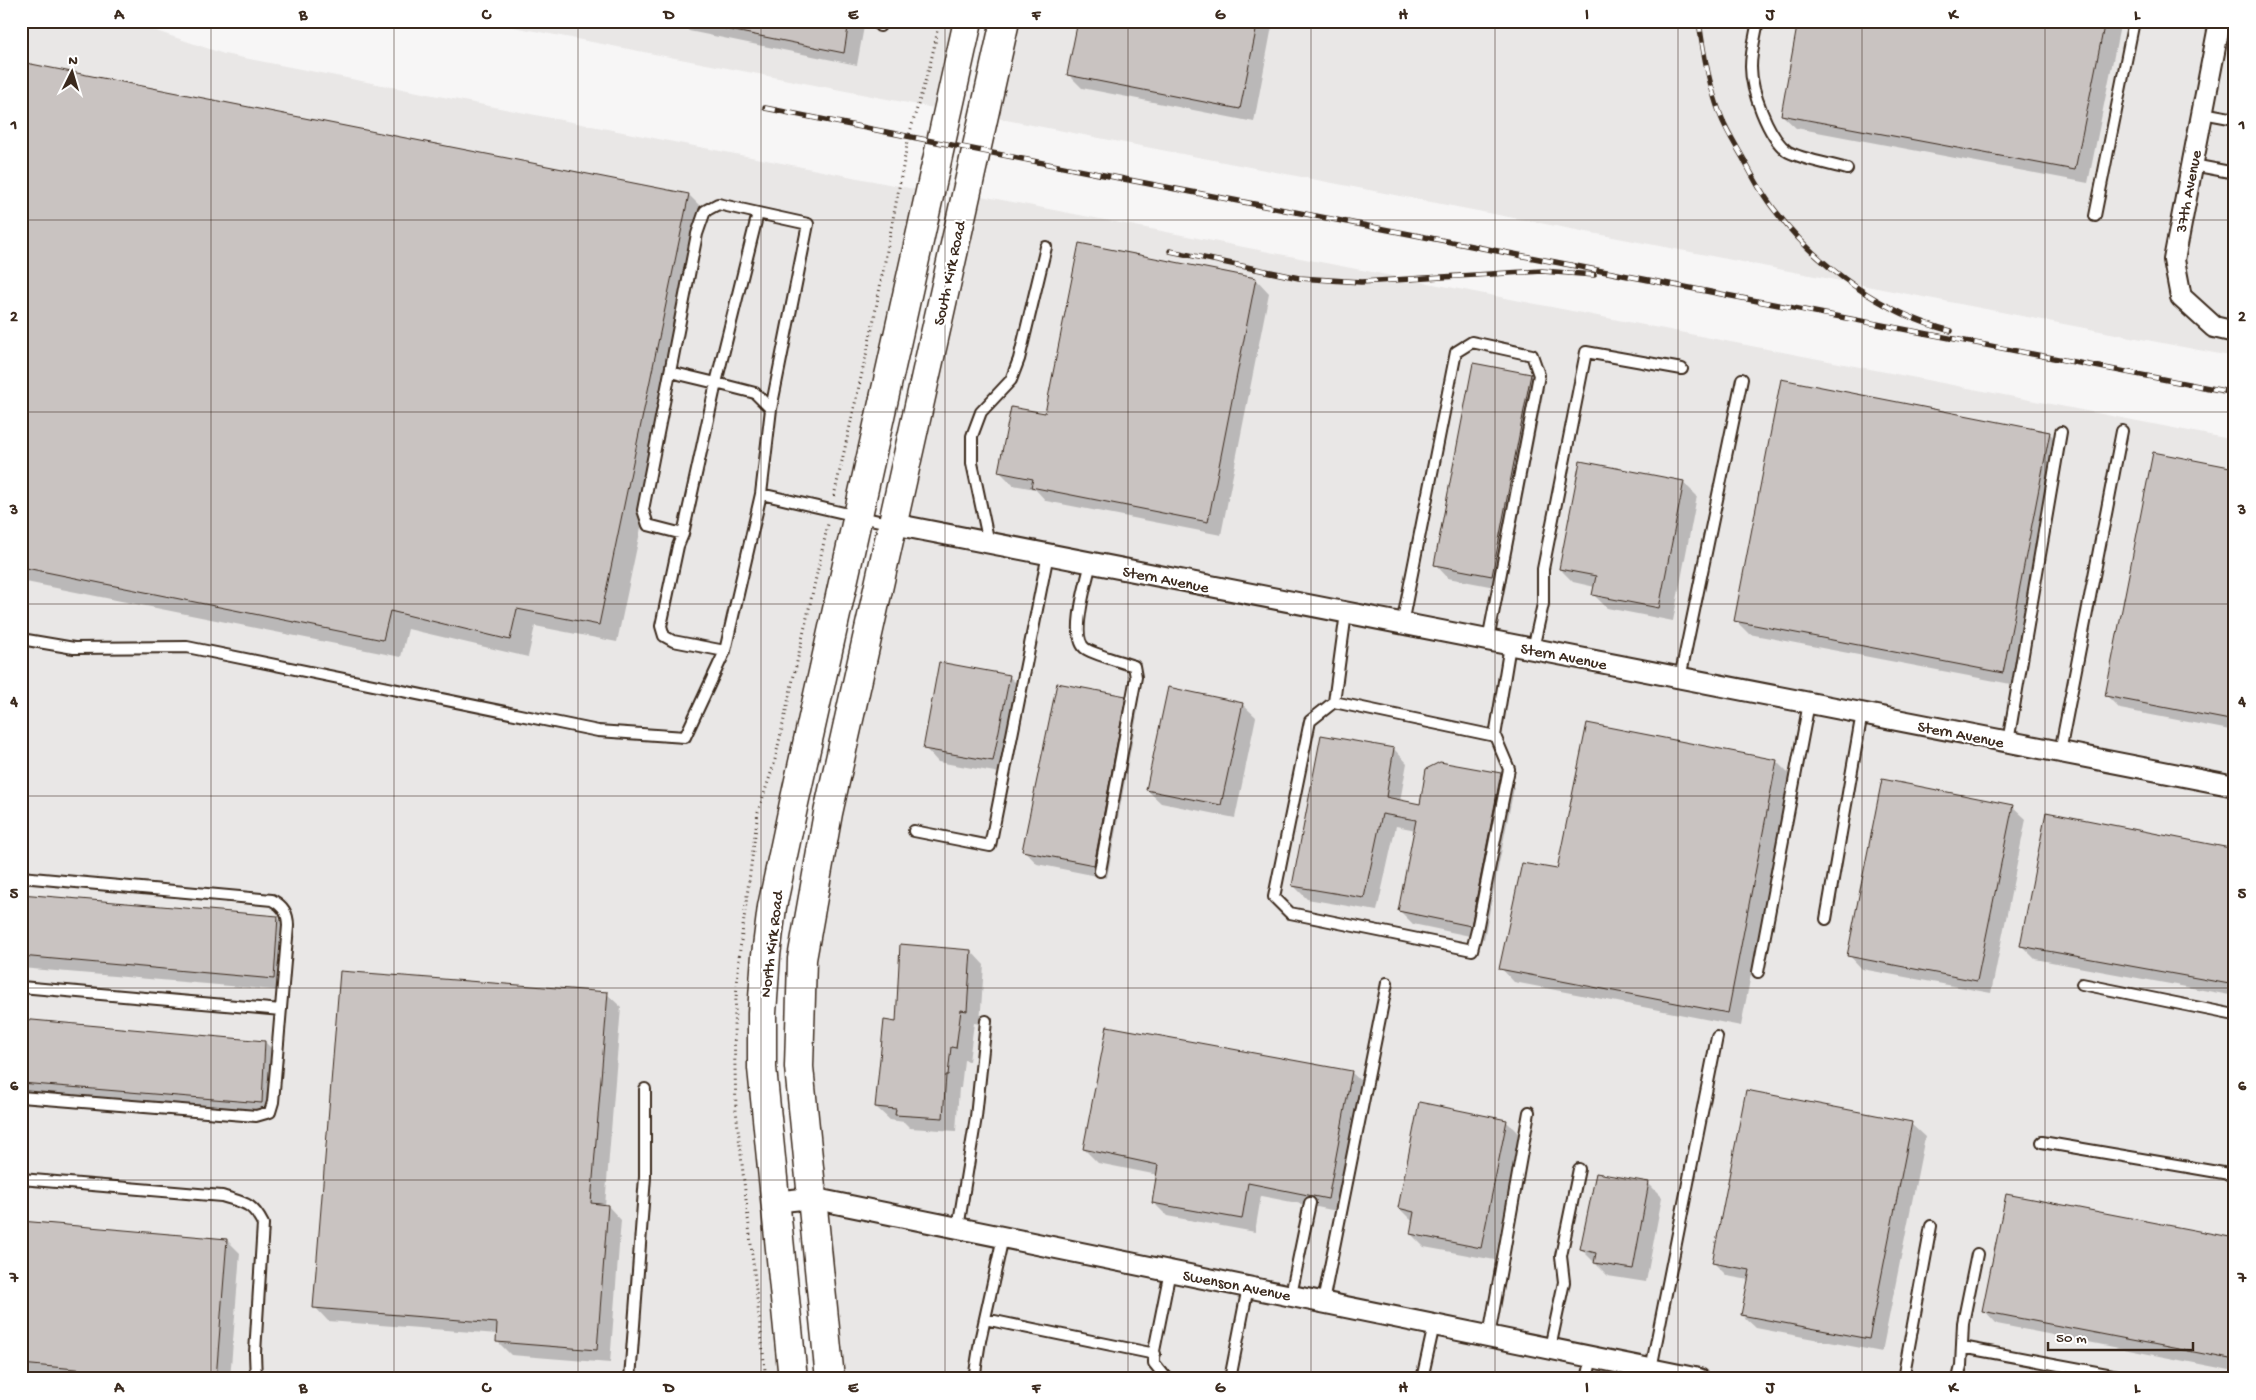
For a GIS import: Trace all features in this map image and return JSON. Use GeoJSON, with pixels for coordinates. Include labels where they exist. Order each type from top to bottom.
{"type":"FeatureCollection","features":[{"type":"Feature","properties":{"kind":"main road"},"geometry":{"type":"LineString","coordinates":[[857,516],[968,21]]}},
{"type":"Feature","properties":{"kind":"main road","name":"South Kirk Road"},"geometry":{"type":"LineString","coordinates":[[893,524],[1005,21]]}},
{"type":"Feature","properties":{"kind":"main road","name":"North Kirk Road"},"geometry":{"type":"LineString","coordinates":[[793,1379],[762,1068],[762,1013],[766,955],[772,907],[782,856],[857,516]]}},
{"type":"Feature","properties":{"kind":"main road","name":"North Kirk Road"},"geometry":{"type":"LineString","coordinates":[[830,1379],[810,1198],[799,1067],[802,959],[826,822],[893,524]]}},
{"type":"Feature","properties":{"kind":"street","name":"37th Avenue"},"geometry":{"type":"LineString","coordinates":[[2220,21],[2174,260],[2181,297],[2214,327],[2235,332]]}},
{"type":"Feature","properties":{"kind":"street","name":"Stern Avenue"},"geometry":{"type":"LineString","coordinates":[[893,524],[2235,786]]}},
{"type":"Feature","properties":{"kind":"street","name":"Swenson Avenue"},"geometry":{"type":"LineString","coordinates":[[774,1202],[810,1198],[1699,1379]]}},
{"type":"Feature","properties":{"kind":"lane"},"geometry":{"type":"LineString","coordinates":[[1758,21],[1751,52],[1751,70],[1758,102],[1775,138],[1788,152],[1847,168]]}},
{"type":"Feature","properties":{"kind":"lane"},"geometry":{"type":"LineString","coordinates":[[2095,216],[2134,21]]}},
{"type":"Feature","properties":{"kind":"lane"},"geometry":{"type":"LineString","coordinates":[[2202,113],[2235,119]]}},
{"type":"Feature","properties":{"kind":"lane"},"geometry":{"type":"LineString","coordinates":[[2193,165],[2235,173]]}},
{"type":"Feature","properties":{"kind":"lane"},"geometry":{"type":"LineString","coordinates":[[21,638],[74,648],[187,647],[598,731],[685,737],[725,651],[761,494],[771,409],[808,224],[718,204],[705,211],[697,234],[643,510],[648,525],[683,534]]}},
{"type":"Feature","properties":{"kind":"lane"},"geometry":{"type":"LineString","coordinates":[[725,651],[673,641],[664,636],[661,626],[716,383],[758,213]]}},
{"type":"Feature","properties":{"kind":"lane"},"geometry":{"type":"LineString","coordinates":[[989,543],[972,464],[972,436],[981,412],[1011,380],[1019,359],[1046,247]]}},
{"type":"Feature","properties":{"kind":"lane"},"geometry":{"type":"LineString","coordinates":[[1402,624],[1456,352],[1472,342],[1532,355],[1538,375],[1488,640]]}},
{"type":"Feature","properties":{"kind":"lane"},"geometry":{"type":"LineString","coordinates":[[1533,649],[1543,604],[1543,569],[1586,352],[1682,369]]}},
{"type":"Feature","properties":{"kind":"lane"},"geometry":{"type":"LineString","coordinates":[[670,372],[755,393],[771,409]]}},
{"type":"Feature","properties":{"kind":"lane"},"geometry":{"type":"LineString","coordinates":[[1680,678],[1742,379]]}},
{"type":"Feature","properties":{"kind":"lane"},"geometry":{"type":"LineString","coordinates":[[2060,752],[2122,431]]}},
{"type":"Feature","properties":{"kind":"lane"},"geometry":{"type":"LineString","coordinates":[[2008,742],[2061,432]]}},
{"type":"Feature","properties":{"kind":"lane"},"geometry":{"type":"LineString","coordinates":[[761,494],[893,524]]}},
{"type":"Feature","properties":{"kind":"lane"},"geometry":{"type":"LineString","coordinates":[[914,831],[990,846],[1048,554]]}},
{"type":"Feature","properties":{"kind":"lane"},"geometry":{"type":"LineString","coordinates":[[1091,563],[1079,619],[1078,639],[1085,649],[1134,666],[1136,676],[1100,871]]}},
{"type":"Feature","properties":{"kind":"lane"},"geometry":{"type":"LineString","coordinates":[[1346,613],[1334,702],[1310,721],[1274,897],[1290,913],[1472,950],[1510,769],[1495,736],[1510,645]]}},
{"type":"Feature","properties":{"kind":"lane"},"geometry":{"type":"LineString","coordinates":[[1334,702],[1495,736]]}},
{"type":"Feature","properties":{"kind":"lane"},"geometry":{"type":"LineString","coordinates":[[1758,972],[1809,703]]}},
{"type":"Feature","properties":{"kind":"lane"},"geometry":{"type":"LineString","coordinates":[[1826,920],[1862,713]]}},
{"type":"Feature","properties":{"kind":"lane"},"geometry":{"type":"LineString","coordinates":[[21,877],[272,900],[281,905],[288,915],[273,1102],[270,1112],[256,1116],[21,1097]]}},
{"type":"Feature","properties":{"kind":"lane"},"geometry":{"type":"LineString","coordinates":[[1323,1302],[1387,983]]}},
{"type":"Feature","properties":{"kind":"lane"},"geometry":{"type":"LineString","coordinates":[[2082,984],[2235,1015]]}},
{"type":"Feature","properties":{"kind":"lane"},"geometry":{"type":"LineString","coordinates":[[21,987],[281,1010]]}},
{"type":"Feature","properties":{"kind":"lane"},"geometry":{"type":"LineString","coordinates":[[958,1228],[976,1117],[986,1021]]}},
{"type":"Feature","properties":{"kind":"lane"},"geometry":{"type":"LineString","coordinates":[[1651,1369],[1716,1037]]}},
{"type":"Feature","properties":{"kind":"lane"},"geometry":{"type":"LineString","coordinates":[[630,1379],[646,1177],[645,1089]]}},
{"type":"Feature","properties":{"kind":"lane"},"geometry":{"type":"LineString","coordinates":[[1489,1336],[1529,1112]]}},
{"type":"Feature","properties":{"kind":"lane"},"geometry":{"type":"LineString","coordinates":[[2042,1142],[2235,1175]]}},
{"type":"Feature","properties":{"kind":"lane"},"geometry":{"type":"LineString","coordinates":[[1550,1348],[1564,1282],[1561,1256],[1579,1169]]}},
{"type":"Feature","properties":{"kind":"lane"},"geometry":{"type":"LineString","coordinates":[[21,1179],[222,1196],[247,1204],[256,1210],[263,1224],[255,1353],[256,1379]]}},
{"type":"Feature","properties":{"kind":"lane"},"geometry":{"type":"LineString","coordinates":[[1291,1295],[1310,1203]]}},
{"type":"Feature","properties":{"kind":"lane"},"geometry":{"type":"LineString","coordinates":[[1903,1379],[1931,1226]]}},
{"type":"Feature","properties":{"kind":"lane"},"geometry":{"type":"LineString","coordinates":[[974,1379],[1003,1237]]}},
{"type":"Feature","properties":{"kind":"lane"},"geometry":{"type":"LineString","coordinates":[[1958,1379],[1963,1323],[1977,1254]]}},
{"type":"Feature","properties":{"kind":"lane"},"geometry":{"type":"LineString","coordinates":[[1167,1379],[1154,1363],[1154,1354],[1170,1271]]}},
{"type":"Feature","properties":{"kind":"lane"},"geometry":{"type":"LineString","coordinates":[[1230,1379],[1248,1287]]}},
{"type":"Feature","properties":{"kind":"lane"},"geometry":{"type":"LineString","coordinates":[[985,1319],[1154,1354]]}},
{"type":"Feature","properties":{"kind":"lane"},"geometry":{"type":"LineString","coordinates":[[1422,1379],[1434,1325]]}},
{"type":"Feature","properties":{"kind":"lane"},"geometry":{"type":"LineString","coordinates":[[1962,1347],[2134,1379]]}},
{"type":"Feature","properties":{"kind":"lane"},"geometry":{"type":"LineString","coordinates":[[1587,1379],[1592,1357]]}},
{"type":"Feature","properties":{"kind":"shaded area"},"geometry":{"type":"Polygon","coordinates":[[[21,21],[127,21],[224,54],[919,190],[768,873],[781,1379],[21,1379],[21,21]]]}},
{"type":"Feature","properties":{"kind":"shaded area"},"geometry":{"type":"Polygon","coordinates":[[[483,21],[953,21],[934,108],[483,21]]]}},
{"type":"Feature","properties":{"kind":"shaded area"},"geometry":{"type":"Polygon","coordinates":[[[1018,21],[2235,21],[2235,357],[996,118],[1018,21]]]}},
{"type":"Feature","properties":{"kind":"shaded area"},"geometry":{"type":"Polygon","coordinates":[[[976,195],[2235,440],[2235,1379],[1742,1379],[822,1191],[812,976],[830,863],[976,195]]]}},
{"type":"Feature","properties":{"kind":"shaded area"},"geometry":{"type":"Polygon","coordinates":[[[823,1211],[1646,1379],[842,1379],[823,1211]]]}},
{"type":"Feature","properties":{"kind":"building"},"geometry":{"type":"Polygon","coordinates":[[[726,21],[849,21],[844,53],[725,29],[726,21]]]}},
{"type":"Feature","properties":{"kind":"building"},"geometry":{"type":"Polygon","coordinates":[[[1078,21],[1258,21],[1240,109],[1067,75],[1078,21]]]}},
{"type":"Feature","properties":{"kind":"building"},"geometry":{"type":"Polygon","coordinates":[[[1798,21],[2105,21],[2075,170],[1781,115],[1798,21]]]}},
{"type":"Feature","properties":{"kind":"building"},"geometry":{"type":"Polygon","coordinates":[[[21,62],[689,194],[599,625],[517,609],[510,640],[390,611],[383,640],[21,567],[21,62]]]}},
{"type":"Feature","properties":{"kind":"building"},"geometry":{"type":"Polygon","coordinates":[[[1079,243],[1256,278],[1208,522],[1031,487],[1033,479],[998,472],[1011,407],[1045,413],[1079,243]]]}},
{"type":"Feature","properties":{"kind":"building"},"geometry":{"type":"Polygon","coordinates":[[[1473,363],[1531,374],[1492,576],[1434,565],[1473,363]]]}},
{"type":"Feature","properties":{"kind":"building"},"geometry":{"type":"Polygon","coordinates":[[[1781,379],[2050,432],[2003,673],[1734,621],[1781,379]]]}},
{"type":"Feature","properties":{"kind":"building"},"geometry":{"type":"Polygon","coordinates":[[[2153,452],[2235,468],[2235,721],[2105,696],[2153,452]]]}},
{"type":"Feature","properties":{"kind":"building"},"geometry":{"type":"Polygon","coordinates":[[[1580,461],[1684,481],[1659,608],[1592,595],[1596,576],[1559,569],[1580,461]]]}},
{"type":"Feature","properties":{"kind":"building"},"geometry":{"type":"Polygon","coordinates":[[[939,662],[1010,675],[993,761],[923,749],[939,662]]]}},
{"type":"Feature","properties":{"kind":"building"},"geometry":{"type":"Polygon","coordinates":[[[1057,683],[1126,696],[1094,865],[1022,851],[1057,683]]]}},
{"type":"Feature","properties":{"kind":"building"},"geometry":{"type":"Polygon","coordinates":[[[1168,687],[1243,703],[1221,805],[1146,790],[1168,687]]]}},
{"type":"Feature","properties":{"kind":"building"},"geometry":{"type":"Polygon","coordinates":[[[1587,723],[1777,760],[1728,1013],[1499,969],[1522,863],[1557,869],[1587,723]]]}},
{"type":"Feature","properties":{"kind":"building"},"geometry":{"type":"Polygon","coordinates":[[[1321,735],[1394,748],[1386,797],[1420,804],[1426,769],[1440,762],[1501,773],[1471,926],[1398,911],[1416,820],[1382,814],[1364,898],[1292,886],[1321,735]]]}},
{"type":"Feature","properties":{"kind":"building"},"geometry":{"type":"Polygon","coordinates":[[[1882,779],[2013,805],[1977,981],[1847,956],[1882,779]]]}},
{"type":"Feature","properties":{"kind":"building"},"geometry":{"type":"Polygon","coordinates":[[[2046,812],[2235,849],[2235,985],[2020,946],[2046,812]]]}},
{"type":"Feature","properties":{"kind":"building"},"geometry":{"type":"Polygon","coordinates":[[[21,894],[278,916],[274,979],[21,956],[21,894]]]}},
{"type":"Feature","properties":{"kind":"building"},"geometry":{"type":"Polygon","coordinates":[[[900,944],[971,950],[967,1011],[961,1010],[956,1048],[951,1047],[948,1075],[946,1075],[943,1118],[895,1115],[896,1109],[875,1107],[884,1020],[896,1022],[900,944]]]}},
{"type":"Feature","properties":{"kind":"building"},"geometry":{"type":"Polygon","coordinates":[[[340,971],[608,992],[591,1203],[608,1205],[597,1350],[496,1342],[497,1323],[313,1308],[340,971]]]}},
{"type":"Feature","properties":{"kind":"building"},"geometry":{"type":"Polygon","coordinates":[[[21,1019],[265,1041],[262,1103],[21,1083],[21,1019]]]}},
{"type":"Feature","properties":{"kind":"building"},"geometry":{"type":"Polygon","coordinates":[[[1107,1026],[1352,1071],[1328,1199],[1248,1183],[1242,1219],[1152,1203],[1158,1165],[1083,1149],[1107,1026]]]}},
{"type":"Feature","properties":{"kind":"building"},"geometry":{"type":"Polygon","coordinates":[[[1746,1090],[1912,1122],[1869,1339],[1741,1315],[1750,1270],[1712,1263],[1746,1090]]]}},
{"type":"Feature","properties":{"kind":"building"},"geometry":{"type":"Polygon","coordinates":[[[1419,1102],[1507,1120],[1481,1248],[1410,1234],[1414,1212],[1398,1208],[1419,1102]]]}},
{"type":"Feature","properties":{"kind":"building"},"geometry":{"type":"Polygon","coordinates":[[[1596,1173],[1649,1182],[1633,1269],[1594,1263],[1596,1253],[1580,1249],[1596,1173]]]}},
{"type":"Feature","properties":{"kind":"building"},"geometry":{"type":"Polygon","coordinates":[[[2006,1194],[2235,1238],[2235,1360],[1982,1311],[2006,1194]]]}},
{"type":"Feature","properties":{"kind":"building"},"geometry":{"type":"Polygon","coordinates":[[[21,1221],[227,1239],[216,1379],[187,1379],[21,1364],[21,1221]]]}},
{"type":"Feature","properties":{"kind":"railway"},"geometry":{"type":"LineString","coordinates":[[1699,21],[1710,80],[1722,120],[1767,200],[1777,213],[1813,252],[1855,286],[1878,301],[1902,313],[1951,331]]}},
{"type":"Feature","properties":{"kind":"railway"},"geometry":{"type":"LineString","coordinates":[[765,108],[2235,393]]}},
{"type":"Feature","properties":{"kind":"railway"},"geometry":{"type":"LineString","coordinates":[[1170,251],[1299,278],[1361,282],[1542,271],[1594,275]]}}]}
